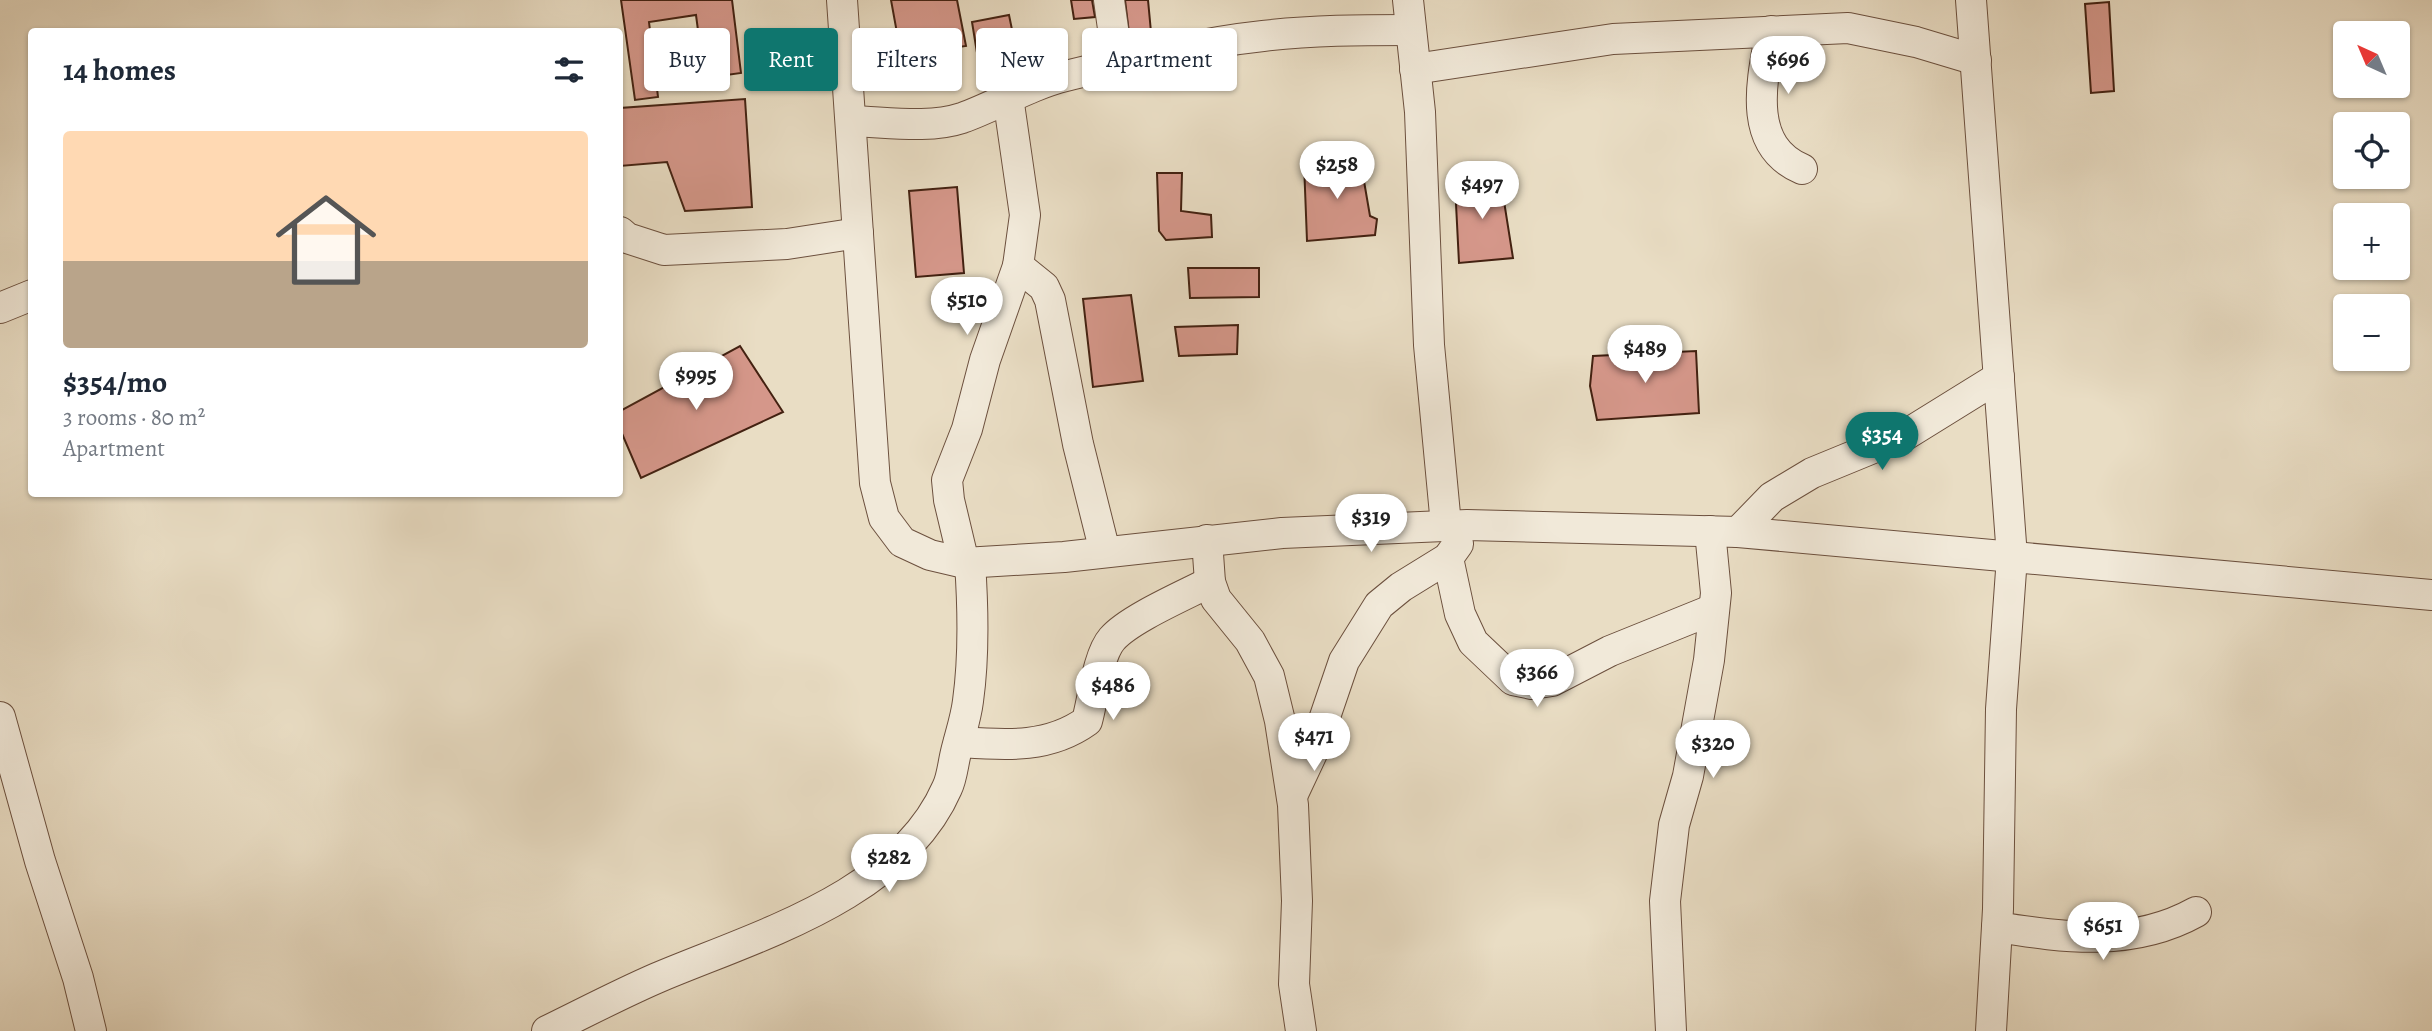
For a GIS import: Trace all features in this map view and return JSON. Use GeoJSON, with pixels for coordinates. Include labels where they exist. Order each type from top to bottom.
{"type":"FeatureCollection","features":[{"type":"Feature","properties":{"kind":"street"},"geometry":{"type":"LineString","coordinates":[[842,0],[875,483],[884,518],[902,542],[930,555],[967,563],[1105,552],[1282,533],[1456,525],[1724,532],[2432,595]]}},
{"type":"Feature","properties":{"kind":"street"},"geometry":{"type":"LineString","coordinates":[[1109,0],[1113,28]]}},
{"type":"Feature","properties":{"kind":"street"},"geometry":{"type":"LineString","coordinates":[[1408,0],[1420,112],[1429,345],[1456,525],[1448,558],[1460,614],[1473,642],[1513,680],[1532,684],[1552,681],[1610,651],[1714,609]]}},
{"type":"Feature","properties":{"kind":"street"},"geometry":{"type":"LineString","coordinates":[[1971,0],[2012,557],[2001,709],[1997,926],[1991,1031]]}},
{"type":"Feature","properties":{"kind":"street"},"geometry":{"type":"LineString","coordinates":[[1415,69],[1613,38],[1848,28],[1916,42],[1976,60]]}},
{"type":"Feature","properties":{"kind":"street"},"geometry":{"type":"LineString","coordinates":[[1237,41],[1327,30],[1411,30]]}},
{"type":"Feature","properties":{"kind":"street"},"geometry":{"type":"LineString","coordinates":[[1771,31],[1762,101],[1766,134],[1777,153],[1802,169]]}},
{"type":"Feature","properties":{"kind":"street"},"geometry":{"type":"LineString","coordinates":[[852,121],[918,124],[960,119],[1008,97],[1082,72]]}},
{"type":"Feature","properties":{"kind":"street"},"geometry":{"type":"LineString","coordinates":[[547,1031],[656,979],[756,939],[835,900],[879,871],[904,850],[927,822],[948,788],[968,701],[972,585],[949,500],[947,480],[962,443],[985,360],[1018,266],[1025,215],[1008,97]]}},
{"type":"Feature","properties":{"kind":"street"},"geometry":{"type":"LineString","coordinates":[[623,235],[664,250],[787,244],[858,233]]}},
{"type":"Feature","properties":{"kind":"street"},"geometry":{"type":"LineString","coordinates":[[1018,266],[1044,287],[1051,300],[1077,444],[1105,552]]}},
{"type":"Feature","properties":{"kind":"street"},"geometry":{"type":"LineString","coordinates":[[0,308],[28,297]]}},
{"type":"Feature","properties":{"kind":"street"},"geometry":{"type":"LineString","coordinates":[[1671,1031],[1665,901],[1674,825],[1690,764],[1709,660],[1724,532],[1772,497],[1812,473],[1907,433],[1999,377]]}},
{"type":"Feature","properties":{"kind":"street"},"geometry":{"type":"LineString","coordinates":[[1206,540],[1210,582],[1216,599],[1250,641],[1269,676],[1280,721],[1292,796],[1297,901],[1294,984],[1301,1031]]}},
{"type":"Feature","properties":{"kind":"street"},"geometry":{"type":"LineString","coordinates":[[1292,796],[1314,749],[1344,661],[1379,604],[1448,558]]}},
{"type":"Feature","properties":{"kind":"street"},"geometry":{"type":"LineString","coordinates":[[959,742],[1028,744],[1067,735],[1087,721],[1103,656],[1112,638],[1134,622],[1210,582]]}},
{"type":"Feature","properties":{"kind":"street"},"geometry":{"type":"LineString","coordinates":[[0,717],[40,861],[78,978],[91,1031]]}},
{"type":"Feature","properties":{"kind":"street"},"geometry":{"type":"LineString","coordinates":[[1997,926],[2047,934],[2134,935],[2170,927],[2196,912]]}},
{"type":"Feature","properties":{"kind":"building"},"geometry":{"type":"Polygon","coordinates":[[[621,0],[732,0],[741,73],[730,75],[730,28],[698,28],[696,15],[649,22],[650,28],[644,28],[644,91],[657,91],[658,97],[635,100],[621,0]]]}},
{"type":"Feature","properties":{"kind":"building"},"geometry":{"type":"Polygon","coordinates":[[[891,0],[957,0],[966,46],[962,47],[962,28],[896,28],[891,0]]]}},
{"type":"Feature","properties":{"kind":"building"},"geometry":{"type":"Polygon","coordinates":[[[1071,0],[1092,0],[1095,17],[1074,19],[1071,0]]]}},
{"type":"Feature","properties":{"kind":"building"},"geometry":{"type":"Polygon","coordinates":[[[1125,0],[1148,0],[1151,28],[1128,28],[1125,0]]]}},
{"type":"Feature","properties":{"kind":"building"},"geometry":{"type":"Polygon","coordinates":[[[2109,2],[2114,91],[2091,93],[2085,4],[2109,2]]]}},
{"type":"Feature","properties":{"kind":"building"},"geometry":{"type":"Polygon","coordinates":[[[1009,15],[1012,28],[976,28],[976,47],[972,22],[1009,15]]]}},
{"type":"Feature","properties":{"kind":"building"},"geometry":{"type":"Polygon","coordinates":[[[745,99],[752,207],[685,211],[667,162],[623,166],[623,108],[745,99]]]}},
{"type":"Feature","properties":{"kind":"building"},"geometry":{"type":"Polygon","coordinates":[[[1360,158],[1370,216],[1377,219],[1375,235],[1307,241],[1304,163],[1360,158]]]}},
{"type":"Feature","properties":{"kind":"building"},"geometry":{"type":"Polygon","coordinates":[[[1157,173],[1182,173],[1181,211],[1211,215],[1212,237],[1166,240],[1159,231],[1157,173]]]}},
{"type":"Feature","properties":{"kind":"building"},"geometry":{"type":"Polygon","coordinates":[[[1500,176],[1513,258],[1459,263],[1455,184],[1500,176]]]}},
{"type":"Feature","properties":{"kind":"building"},"geometry":{"type":"Polygon","coordinates":[[[957,187],[964,273],[916,277],[909,191],[957,187]]]}},
{"type":"Feature","properties":{"kind":"building"},"geometry":{"type":"Polygon","coordinates":[[[1188,268],[1259,268],[1259,297],[1190,298],[1188,268]]]}},
{"type":"Feature","properties":{"kind":"building"},"geometry":{"type":"Polygon","coordinates":[[[1131,295],[1143,381],[1093,387],[1083,299],[1131,295]]]}},
{"type":"Feature","properties":{"kind":"building"},"geometry":{"type":"Polygon","coordinates":[[[1238,325],[1237,354],[1179,356],[1175,327],[1238,325]]]}},
{"type":"Feature","properties":{"kind":"building"},"geometry":{"type":"Polygon","coordinates":[[[740,346],[783,412],[641,478],[623,436],[623,409],[740,346]]]}},
{"type":"Feature","properties":{"kind":"building"},"geometry":{"type":"Polygon","coordinates":[[[1696,351],[1699,413],[1597,420],[1590,386],[1593,356],[1696,351]]]}}]}
